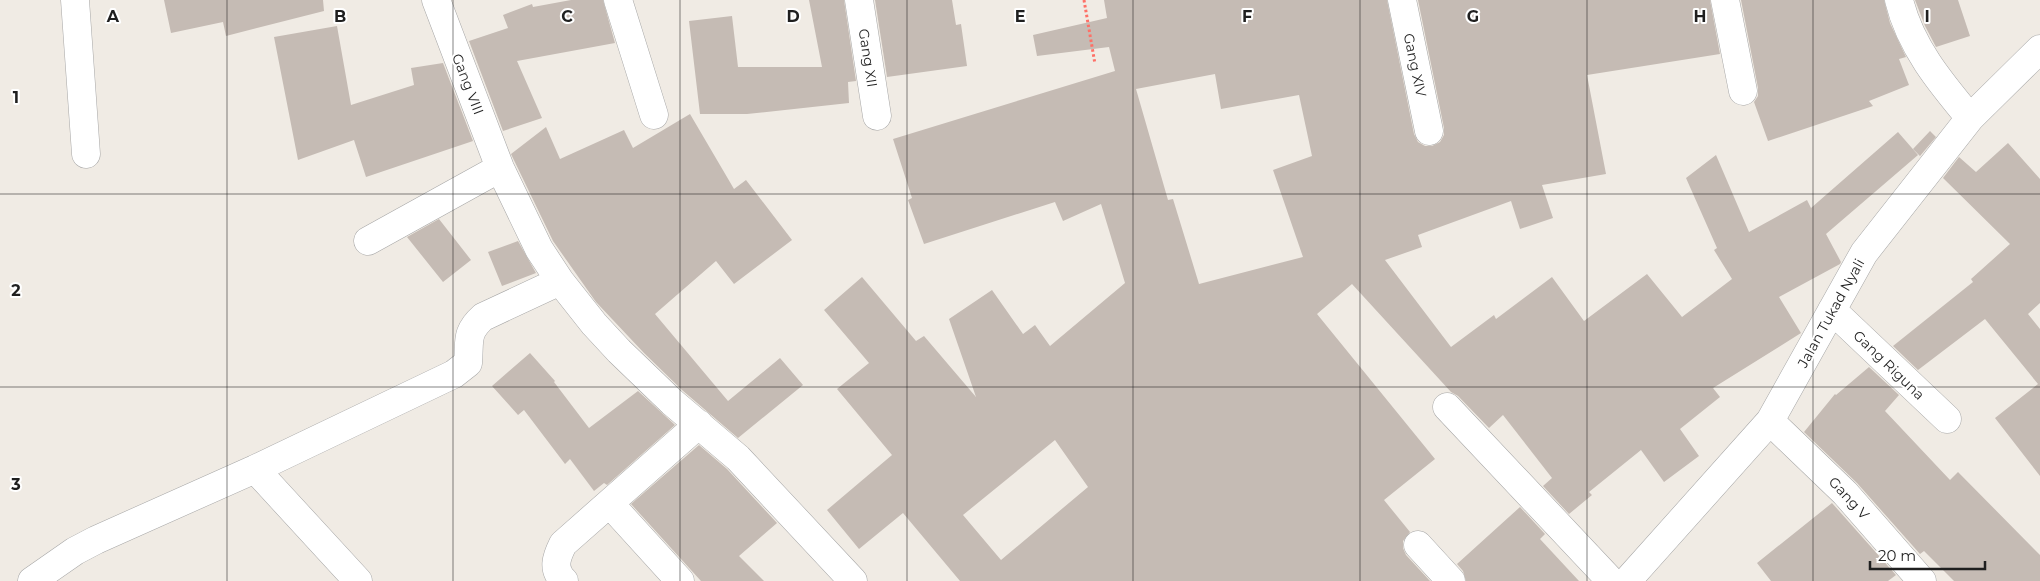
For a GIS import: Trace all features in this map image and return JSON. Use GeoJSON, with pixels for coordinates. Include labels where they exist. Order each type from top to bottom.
{"type":"FeatureCollection","features":[{"type":"Feature","properties":{"kind":"street"},"geometry":{"type":"LineString","coordinates":[[75,0],[86,154]]}},
{"type":"Feature","properties":{"kind":"street","name":"Gang VIII"},"geometry":{"type":"LineString","coordinates":[[436,0],[500,168],[539,249],[560,281],[594,324],[619,351],[738,458],[853,581]]}},
{"type":"Feature","properties":{"kind":"street"},"geometry":{"type":"LineString","coordinates":[[618,0],[654,115]]}},
{"type":"Feature","properties":{"kind":"street","name":"Gang XII"},"geometry":{"type":"LineString","coordinates":[[859,0],[877,116]]}},
{"type":"Feature","properties":{"kind":"street","name":"Gang XIV"},"geometry":{"type":"LineString","coordinates":[[1402,0],[1429,131]]}},
{"type":"Feature","properties":{"kind":"street"},"geometry":{"type":"LineString","coordinates":[[1725,0],[1743,91]]}},
{"type":"Feature","properties":{"kind":"street"},"geometry":{"type":"LineString","coordinates":[[1899,0],[1904,20],[1932,73],[1970,118]]}},
{"type":"Feature","properties":{"kind":"street","name":"Jalan Tukad Nyali"},"geometry":{"type":"LineString","coordinates":[[1627,581],[1770,421],[1864,253],[1970,118],[2040,49]]}},
{"type":"Feature","properties":{"kind":"street"},"geometry":{"type":"LineString","coordinates":[[368,241],[500,168]]}},
{"type":"Feature","properties":{"kind":"street"},"geometry":{"type":"LineString","coordinates":[[32,581],[82,547],[254,469],[454,374],[468,363],[470,332],[475,324],[484,317],[560,281]]}},
{"type":"Feature","properties":{"kind":"street","name":"Gang Riguna"},"geometry":{"type":"LineString","coordinates":[[1832,310],[1947,419]]}},
{"type":"Feature","properties":{"kind":"street"},"geometry":{"type":"LineString","coordinates":[[1447,407],[1611,581]]}},
{"type":"Feature","properties":{"kind":"street","name":"Gang V"},"geometry":{"type":"LineString","coordinates":[[1770,421],[1845,493],[1922,581]]}},
{"type":"Feature","properties":{"kind":"street"},"geometry":{"type":"LineString","coordinates":[[564,581],[559,576],[555,560],[563,544],[698,424]]}},
{"type":"Feature","properties":{"kind":"street"},"geometry":{"type":"LineString","coordinates":[[254,469],[358,581]]}},
{"type":"Feature","properties":{"kind":"street"},"geometry":{"type":"LineString","coordinates":[[610,504],[672,578]]}},
{"type":"Feature","properties":{"kind":"street"},"geometry":{"type":"LineString","coordinates":[[1418,545],[1451,581]]}},
{"type":"Feature","properties":{"kind":"path"},"geometry":{"type":"LineString","coordinates":[[1084,0],[1095,64]]}},
{"type":"Feature","properties":{"kind":"building"},"geometry":{"type":"Polygon","coordinates":[[[164,0],[323,0],[324,11],[226,36],[223,22],[171,33],[164,0]]]}},
{"type":"Feature","properties":{"kind":"building"},"geometry":{"type":"Polygon","coordinates":[[[571,0],[603,0],[615,43],[517,61],[542,118],[503,131],[469,41],[508,28],[503,15],[532,4],[533,7],[571,0]]]}},
{"type":"Feature","properties":{"kind":"building"},"geometry":{"type":"Polygon","coordinates":[[[809,0],[844,0],[856,81],[848,82],[849,103],[747,114],[700,114],[689,21],[732,16],[738,67],[822,67],[809,0]]]}},
{"type":"Feature","properties":{"kind":"building"},"geometry":{"type":"Polygon","coordinates":[[[875,0],[952,0],[956,25],[961,24],[967,66],[887,77],[875,0]]]}},
{"type":"Feature","properties":{"kind":"building"},"geometry":{"type":"Polygon","coordinates":[[[1104,0],[1387,0],[1414,134],[1418,142],[1425,146],[1432,146],[1440,142],[1444,135],[1444,128],[1418,0],[1710,0],[1720,54],[1587,75],[1606,174],[1542,185],[1553,218],[1520,229],[1511,201],[1418,235],[1422,247],[1385,260],[1451,347],[1494,315],[1496,319],[1552,277],[1584,321],[1647,274],[1682,317],[1732,279],[1714,250],[1717,248],[1686,178],[1716,155],[1749,232],[1807,200],[1811,208],[1898,132],[1918,155],[1826,234],[1841,262],[1840,264],[1779,297],[1801,333],[1713,388],[1720,397],[1680,429],[1699,456],[1664,482],[1641,450],[1589,492],[1592,495],[1569,514],[1543,486],[1552,478],[1503,415],[1489,428],[1458,396],[1451,392],[1352,284],[1317,314],[1435,459],[1384,500],[1410,532],[1403,541],[1406,555],[1430,581],[960,581],[903,513],[859,549],[827,510],[892,455],[837,389],[869,363],[824,310],[862,277],[916,341],[924,336],[976,397],[949,319],[992,290],[1023,334],[1035,325],[1050,346],[1125,283],[1101,204],[1063,221],[1055,202],[924,244],[908,200],[912,198],[893,139],[1115,71],[1109,47],[1037,56],[1033,35],[1107,18],[1104,0]],[[1215,74],[1136,89],[1168,200],[1173,199],[1199,284],[1303,257],[1273,170],[1312,156],[1299,95],[1221,109],[1215,74]],[[1055,440],[963,515],[1001,560],[1088,487],[1055,440]]]}},
{"type":"Feature","properties":{"kind":"building"},"geometry":{"type":"Polygon","coordinates":[[[1741,0],[1884,0],[1890,23],[1906,57],[1899,59],[1909,85],[1869,101],[1873,106],[1768,141],[1754,102],[1758,96],[1758,88],[1741,0]]]}},
{"type":"Feature","properties":{"kind":"building"},"geometry":{"type":"Polygon","coordinates":[[[1915,0],[1958,0],[1970,36],[1936,47],[1915,0]]]}},
{"type":"Feature","properties":{"kind":"building"},"geometry":{"type":"Polygon","coordinates":[[[337,26],[351,105],[414,85],[411,68],[443,63],[473,141],[366,177],[354,140],[298,160],[274,37],[337,26]]]}},
{"type":"Feature","properties":{"kind":"building"},"geometry":{"type":"Polygon","coordinates":[[[690,114],[734,189],[746,180],[792,240],[734,284],[716,261],[655,314],[728,401],[780,358],[803,385],[738,438],[682,390],[596,302],[553,241],[511,154],[546,127],[560,159],[624,130],[633,148],[690,114]]]}},
{"type":"Feature","properties":{"kind":"building"},"geometry":{"type":"Polygon","coordinates":[[[1930,131],[1936,137],[1920,156],[1913,149],[1930,131]]]}},
{"type":"Feature","properties":{"kind":"building"},"geometry":{"type":"Polygon","coordinates":[[[2008,143],[2040,179],[2040,303],[2028,314],[2040,329],[2040,476],[1995,418],[2038,384],[1985,319],[1918,370],[1893,346],[1973,282],[1971,279],[2010,244],[1943,178],[1959,157],[1976,172],[2008,143]]]}},
{"type":"Feature","properties":{"kind":"building"},"geometry":{"type":"Polygon","coordinates":[[[439,219],[471,260],[443,282],[407,237],[439,219]]]}},
{"type":"Feature","properties":{"kind":"building"},"geometry":{"type":"Polygon","coordinates":[[[518,241],[536,273],[502,286],[488,252],[518,241]]]}},
{"type":"Feature","properties":{"kind":"building"},"geometry":{"type":"Polygon","coordinates":[[[530,353],[555,381],[589,428],[638,391],[675,425],[607,485],[604,483],[594,491],[570,459],[565,464],[524,410],[518,415],[492,386],[530,353]]]}},
{"type":"Feature","properties":{"kind":"building"},"geometry":{"type":"Polygon","coordinates":[[[1869,367],[1899,395],[1885,411],[1950,480],[1958,472],[2040,555],[2040,581],[1954,581],[1924,551],[1920,554],[1857,483],[1804,432],[1835,394],[1869,367]]]}},
{"type":"Feature","properties":{"kind":"building"},"geometry":{"type":"Polygon","coordinates":[[[699,445],[727,469],[777,523],[739,556],[764,581],[701,581],[631,504],[699,445]]]}},
{"type":"Feature","properties":{"kind":"building"},"geometry":{"type":"Polygon","coordinates":[[[1832,503],[1896,575],[1888,581],[1771,581],[1757,563],[1832,503]]]}},
{"type":"Feature","properties":{"kind":"building"},"geometry":{"type":"Polygon","coordinates":[[[1520,507],[1545,534],[1540,539],[1579,581],[1466,581],[1463,571],[1457,564],[1520,507]]]}}]}
